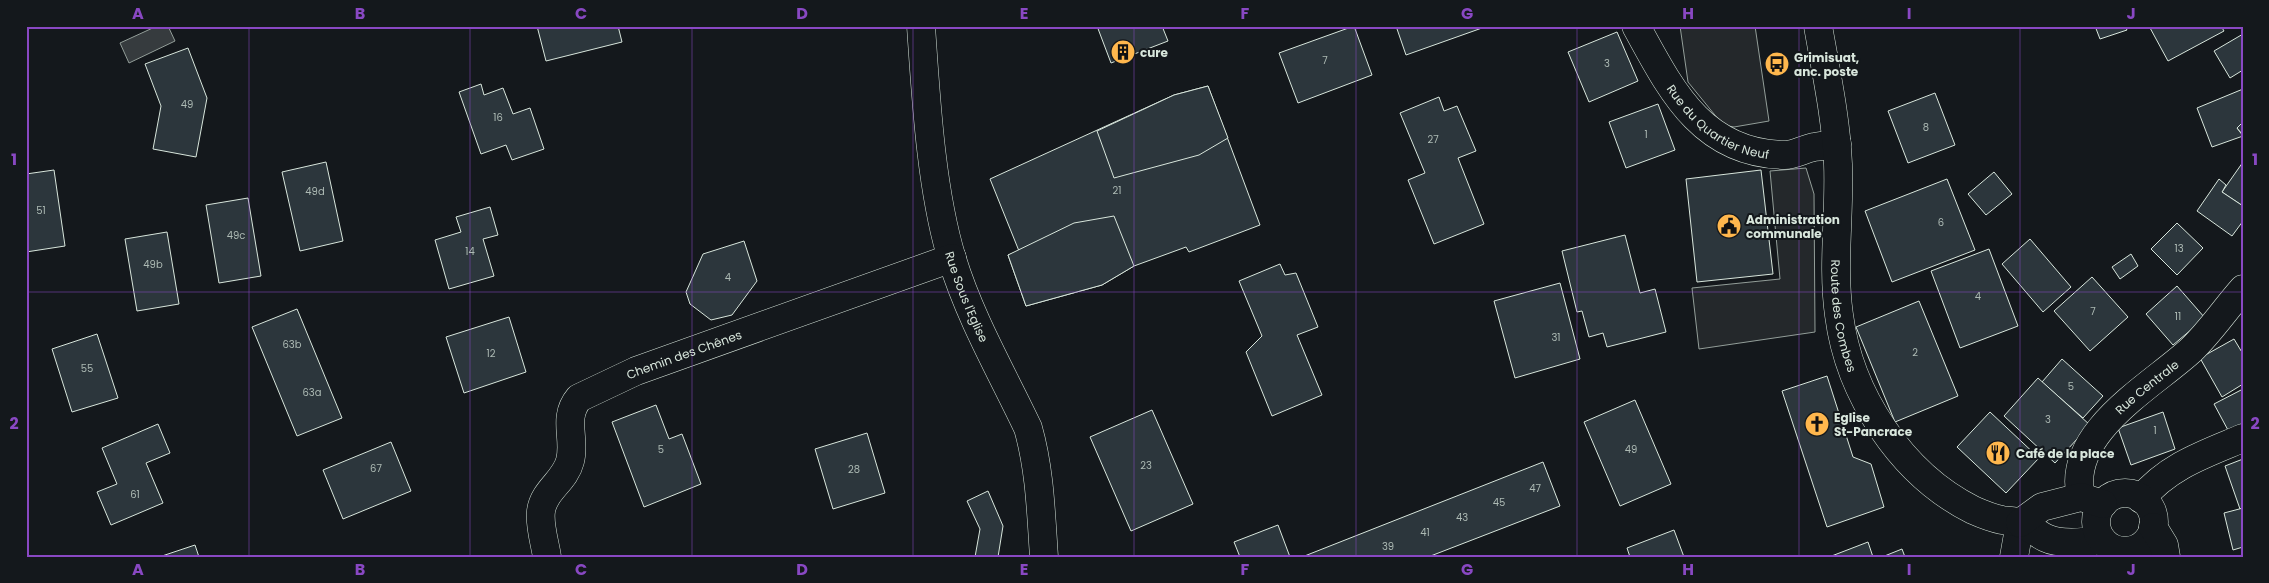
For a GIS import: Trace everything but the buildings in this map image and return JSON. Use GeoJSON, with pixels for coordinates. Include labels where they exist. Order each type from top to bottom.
{"type":"FeatureCollection","features":[{"type":"Feature","properties":{"kind":"street","name":"Rue Sous l'Eglise"},"geometry":{"type":"LineString","coordinates":[[921,26],[935,172],[952,258],[966,300],[1028,428],[1039,484],[1044,557]]}},
{"type":"Feature","properties":{"kind":"street","name":"Rue du Quartier Neuf"},"geometry":{"type":"LineString","coordinates":[[1636,26],[1655,62],[1694,116],[1717,136],[1733,146],[1750,152],[1787,156],[1814,147],[1836,144]]}},
{"type":"Feature","properties":{"kind":"street","name":"Route des Combes"},"geometry":{"type":"LineString","coordinates":[[1818,26],[1836,144],[1839,212],[1837,257],[1838,314],[1845,348],[1855,378],[1868,405],[1902,454],[1924,476],[1972,509],[1990,517],[2020,523],[2049,540],[2082,543],[2129,551],[2142,546],[2147,541],[2153,527]]}},
{"type":"Feature","properties":{"kind":"street","name":"Chemin des Chênes"},"geometry":{"type":"LineString","coordinates":[[547,557],[541,513],[543,500],[567,470],[572,445],[569,418],[572,406],[579,398],[636,371],[952,258]]}},
{"type":"Feature","properties":{"kind":"street","name":"Rue Centrale"},"geometry":{"type":"LineString","coordinates":[[2114,549],[2096,522],[2099,510],[2077,483],[2081,463],[2099,431],[2126,402],[2192,349],[2243,288]]}},
{"type":"Feature","properties":{"kind":"street"},"geometry":{"type":"LineString","coordinates":[[2141,499],[2160,477],[2243,438]]}},
{"type":"Feature","properties":{"kind":"street"},"geometry":{"type":"LineString","coordinates":[[2014,557],[2020,523],[2042,507],[2108,499],[2118,494],[2133,495],[2141,499],[2150,509],[2153,527],[2164,545],[2166,557]]}},
{"type":"Feature","properties":{"kind":"shaded area"},"geometry":{"type":"Polygon","coordinates":[[[157,26],[168,26],[175,41],[129,63],[120,43],[157,26]]]}},
{"type":"Feature","properties":{"kind":"shaded area"},"geometry":{"type":"Polygon","coordinates":[[[1680,26],[1755,26],[1769,121],[1734,127],[1723,125],[1688,82],[1680,26]]]}},
{"type":"Feature","properties":{"kind":"shaded area"},"geometry":{"type":"Polygon","coordinates":[[[1806,168],[1814,194],[1815,332],[1699,349],[1692,288],[1780,279],[1770,171],[1806,168]]]}},
{"type":"Feature","properties":{"kind":"place","name":"cure"},"geometry":{"type":"Point","coordinates":[1123,52]}},
{"type":"Feature","properties":{"kind":"place","name":"Grimisuat, anc. poste"},"geometry":{"type":"Point","coordinates":[1777,64]}},
{"type":"Feature","properties":{"kind":"place","name":"Administration communale"},"geometry":{"type":"Point","coordinates":[1729,226]}},
{"type":"Feature","properties":{"kind":"place","name":"Eglise St-Pancrace"},"geometry":{"type":"Point","coordinates":[1817,424]}},
{"type":"Feature","properties":{"kind":"place","name":"Café de la place"},"geometry":{"type":"Point","coordinates":[1998,453]}}]}
